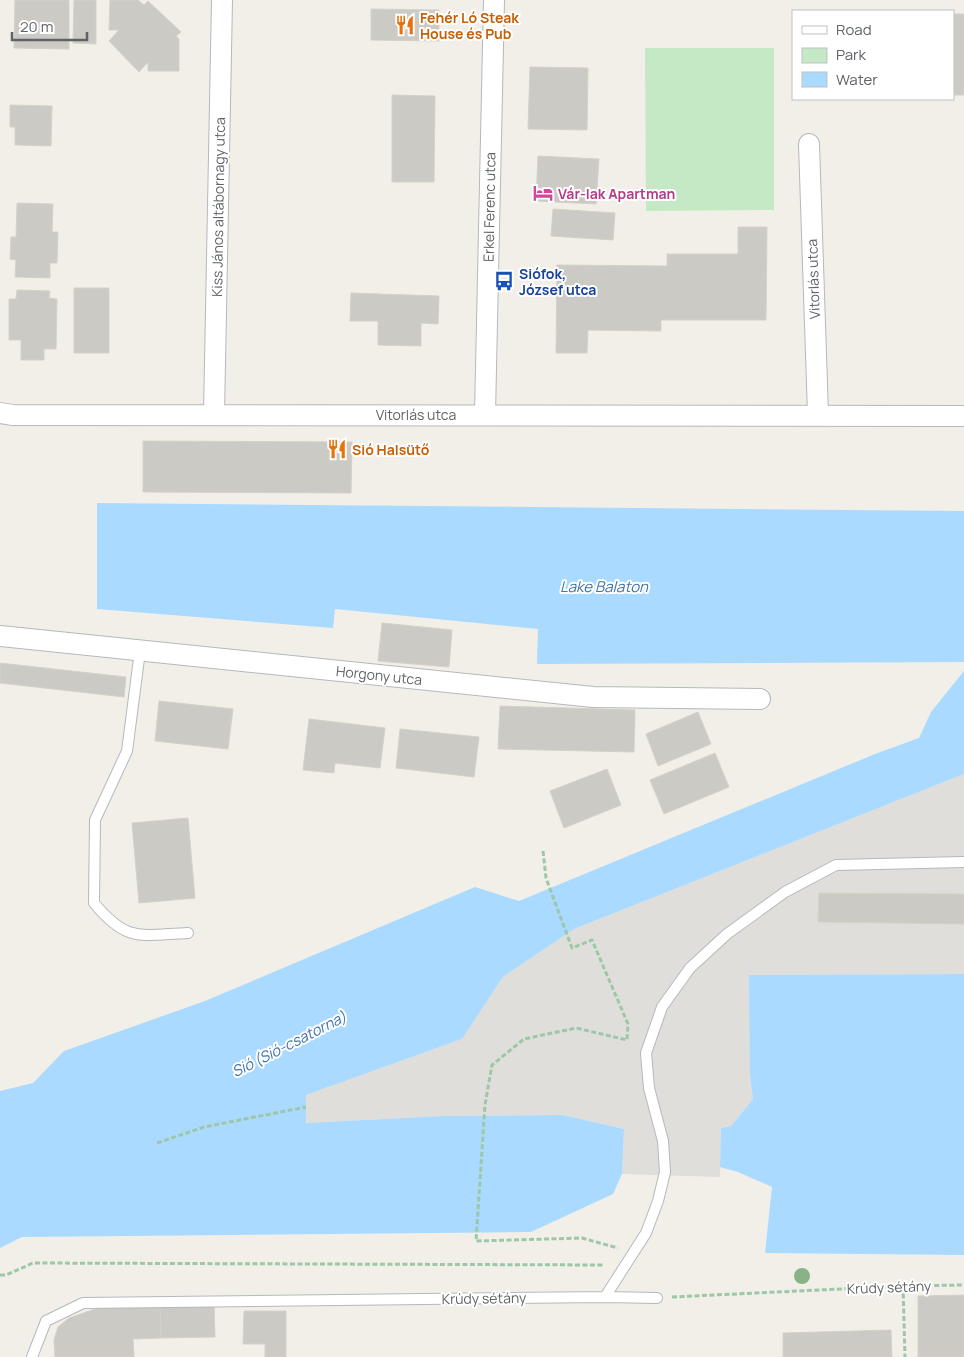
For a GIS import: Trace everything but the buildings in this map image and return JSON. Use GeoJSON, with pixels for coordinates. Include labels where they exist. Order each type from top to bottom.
{"type":"FeatureCollection","features":[{"type":"Feature","properties":{"kind":"street","name":"Kiss János altábornagy utca"},"geometry":{"type":"LineString","coordinates":[[214,414],[222,0]]}},
{"type":"Feature","properties":{"kind":"street","name":"Erkel Ferenc utca"},"geometry":{"type":"LineString","coordinates":[[485,414],[494,0]]}},
{"type":"Feature","properties":{"kind":"street","name":"Vitorlás utca"},"geometry":{"type":"LineString","coordinates":[[809,144],[818,414]]}},
{"type":"Feature","properties":{"kind":"street","name":"Vitorlás utca"},"geometry":{"type":"LineString","coordinates":[[4,415],[818,414],[964,416]]}},
{"type":"Feature","properties":{"kind":"street","name":"Horgony utca"},"geometry":{"type":"LineString","coordinates":[[0,636],[593,697],[760,699]]}},
{"type":"Feature","properties":{"kind":"lane"},"geometry":{"type":"LineString","coordinates":[[140,651],[127,750],[95,820],[94,903],[110,922],[134,935],[188,932]]}},
{"type":"Feature","properties":{"kind":"lane"},"geometry":{"type":"LineString","coordinates":[[604,1297],[627,1265],[646,1233],[666,1172],[663,1141],[649,1088],[646,1053],[662,1008],[690,968],[727,934],[785,892],[836,865],[964,862]]}},
{"type":"Feature","properties":{"kind":"lane","name":"Krúdy sétány"},"geometry":{"type":"LineString","coordinates":[[32,1357],[46,1321],[83,1302],[657,1298]]}},
{"type":"Feature","properties":{"kind":"path"},"geometry":{"type":"LineString","coordinates":[[542,851],[546,878],[572,948],[592,940],[628,1024],[627,1040],[576,1028],[524,1039],[492,1065],[486,1105],[476,1241],[582,1238],[635,1251]]}},
{"type":"Feature","properties":{"kind":"path"},"geometry":{"type":"LineString","coordinates":[[157,1143],[204,1127],[306,1107]]}},
{"type":"Feature","properties":{"kind":"path"},"geometry":{"type":"LineString","coordinates":[[0,1275],[6,1275],[33,1263],[627,1265]]}},
{"type":"Feature","properties":{"kind":"path","name":"Krúdy sétány"},"geometry":{"type":"LineString","coordinates":[[657,1298],[903,1286],[964,1285]]}},
{"type":"Feature","properties":{"kind":"path"},"geometry":{"type":"LineString","coordinates":[[903,1286],[905,1357]]}},
{"type":"Feature","properties":{"kind":"shaded area"},"geometry":{"type":"Polygon","coordinates":[[[964,774],[964,974],[750,975],[750,1076],[753,1099],[731,1126],[721,1128],[720,1177],[622,1174],[624,1129],[563,1115],[443,1116],[306,1123],[306,1095],[462,1039],[503,977],[574,929],[964,774]]]}},
{"type":"Feature","properties":{"kind":"green space"},"geometry":{"type":"Polygon","coordinates":[[[645,48],[774,48],[774,210],[646,211],[645,48]]]}},
{"type":"Feature","properties":{"kind":"water","name":"Lake Balaton"},"geometry":{"type":"Polygon","coordinates":[[[97,503],[964,511],[964,662],[537,664],[538,629],[335,609],[333,628],[97,609],[97,503]]]}},
{"type":"Feature","properties":{"kind":"water","name":"Sió (Sió-csatorna)"},"geometry":{"type":"Polygon","coordinates":[[[964,671],[964,774],[574,929],[503,977],[462,1039],[306,1095],[306,1123],[443,1116],[563,1115],[624,1129],[622,1174],[613,1194],[531,1232],[22,1237],[0,1248],[0,1091],[33,1083],[64,1051],[205,1001],[475,887],[519,901],[875,754],[919,738],[931,712],[964,671]]]}},
{"type":"Feature","properties":{"kind":"water"},"geometry":{"type":"Polygon","coordinates":[[[964,974],[964,1255],[765,1253],[772,1187],[738,1172],[720,1167],[721,1128],[731,1126],[753,1099],[750,1076],[749,975],[964,974]]]}},
{"type":"Feature","properties":{"kind":"place","name":"Fehér Ló Steak House és Pub"},"geometry":{"type":"Point","coordinates":[405,25]}},
{"type":"Feature","properties":{"kind":"place","name":"Vár-lak Apartman"},"geometry":{"type":"Point","coordinates":[543,193]}},
{"type":"Feature","properties":{"kind":"place","name":"Siófok, József utca"},"geometry":{"type":"Point","coordinates":[504,281]}},
{"type":"Feature","properties":{"kind":"place","name":"Sió Halsütő"},"geometry":{"type":"Point","coordinates":[337,449]}}]}
